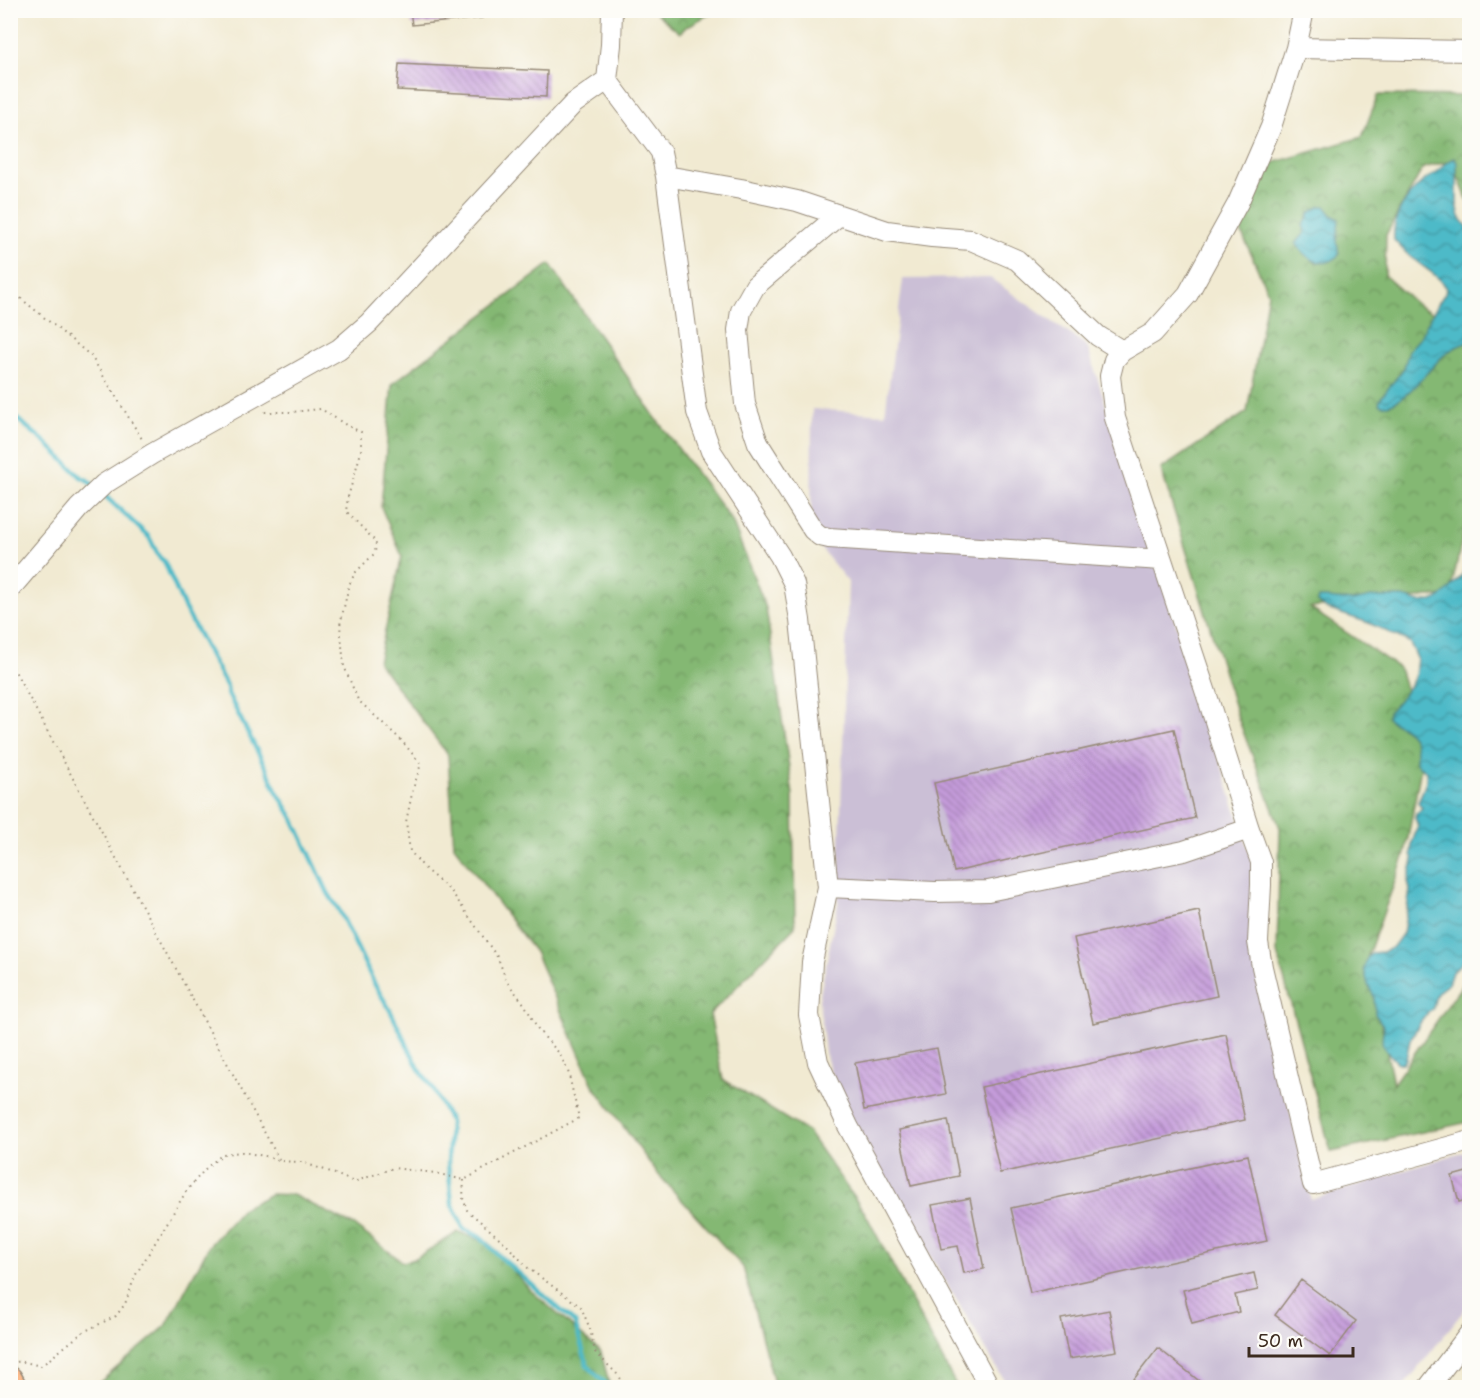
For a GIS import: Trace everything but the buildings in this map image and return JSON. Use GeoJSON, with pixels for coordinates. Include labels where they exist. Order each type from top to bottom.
{"type":"FeatureCollection","features":[{"type":"Feature","properties":{"kind":"main road"},"geometry":{"type":"LineString","coordinates":[[10,1379],[15,1388]]}},
{"type":"Feature","properties":{"kind":"street"},"geometry":{"type":"LineString","coordinates":[[612,10],[607,80],[661,152],[697,412],[711,452],[780,556],[794,584],[800,620],[828,887],[812,962],[809,1016],[818,1062],[848,1126],[990,1388]]}},
{"type":"Feature","properties":{"kind":"street"},"geometry":{"type":"LineString","coordinates":[[1304,10],[1296,48],[1271,127],[1238,203],[1188,294],[1153,333],[1122,351],[1114,360],[1110,376],[1115,418],[1261,861],[1258,942],[1262,967],[1313,1185],[1470,1141]]}},
{"type":"Feature","properties":{"kind":"street"},"geometry":{"type":"LineString","coordinates":[[1296,48],[1470,51]]}},
{"type":"Feature","properties":{"kind":"street"},"geometry":{"type":"LineString","coordinates":[[10,589],[79,508],[104,484],[152,454],[339,349],[369,323],[573,105],[607,80]]}},
{"type":"Feature","properties":{"kind":"street"},"geometry":{"type":"LineString","coordinates":[[666,176],[797,201],[887,231],[970,240],[1017,260],[1098,336],[1122,351]]}},
{"type":"Feature","properties":{"kind":"street"},"geometry":{"type":"LineString","coordinates":[[839,215],[755,286],[741,310],[738,330],[745,404],[758,442],[813,530],[820,536],[829,538],[1162,560]]}},
{"type":"Feature","properties":{"kind":"street"},"geometry":{"type":"LineString","coordinates":[[828,887],[935,892],[988,891],[1184,852],[1249,829]]}},
{"type":"Feature","properties":{"kind":"street"},"geometry":{"type":"LineString","coordinates":[[1428,1388],[1470,1333]]}},
{"type":"Feature","properties":{"kind":"path"},"geometry":{"type":"LineString","coordinates":[[10,277],[18,296],[92,356],[152,454]]}},
{"type":"Feature","properties":{"kind":"path"},"geometry":{"type":"LineString","coordinates":[[10,1365],[20,1361],[41,1366],[83,1332],[116,1316],[125,1304],[135,1276],[187,1190],[207,1167],[223,1154],[242,1152],[280,1161],[301,1162],[328,1170],[354,1182],[393,1168],[435,1173],[464,1180],[579,1118],[568,1071],[559,1053],[539,1031],[525,1005],[507,982],[498,958],[452,891],[426,870],[410,851],[406,822],[421,764],[401,740],[358,700],[344,666],[340,625],[349,585],[355,573],[375,554],[376,542],[346,511],[361,452],[361,432],[321,409],[291,412],[260,411],[240,404]]}},
{"type":"Feature","properties":{"kind":"path"},"geometry":{"type":"LineString","coordinates":[[10,662],[280,1161]]}},
{"type":"Feature","properties":{"kind":"path"},"geometry":{"type":"LineString","coordinates":[[464,1180],[463,1198],[467,1210],[528,1268],[581,1307],[590,1329],[595,1352],[628,1388]]}},
{"type":"Feature","properties":{"kind":"shaded area"},"geometry":{"type":"Polygon","coordinates":[[[990,278],[1087,346],[1254,867],[1250,941],[1311,1200],[1469,1150],[1469,1304],[1403,1387],[1008,1387],[838,1099],[825,1052],[819,1000],[838,904],[848,582],[811,536],[812,409],[885,414],[903,279],[990,278]]]}},
{"type":"Feature","properties":{"kind":"green space"},"geometry":{"type":"Polygon","coordinates":[[[657,10],[715,11],[686,27],[680,33],[657,14],[657,10]]]}},
{"type":"Feature","properties":{"kind":"green space"},"geometry":{"type":"Polygon","coordinates":[[[1378,95],[1469,96],[1469,204],[1452,161],[1423,168],[1386,235],[1385,276],[1420,307],[1469,330],[1469,507],[1450,595],[1310,608],[1399,668],[1424,751],[1405,854],[1368,955],[1393,1084],[1469,975],[1469,1122],[1331,1152],[1277,953],[1280,828],[1238,718],[1161,469],[1247,412],[1268,293],[1241,231],[1272,163],[1362,137],[1378,95]]]}},
{"type":"Feature","properties":{"kind":"green space"},"geometry":{"type":"Polygon","coordinates":[[[550,264],[655,417],[732,521],[766,608],[793,795],[795,927],[710,1014],[723,1080],[808,1132],[865,1213],[957,1387],[775,1387],[743,1267],[657,1173],[593,1085],[535,952],[454,846],[448,755],[378,662],[402,556],[381,507],[392,384],[550,264]]]}},
{"type":"Feature","properties":{"kind":"green space"},"geometry":{"type":"Polygon","coordinates":[[[271,1194],[293,1195],[353,1225],[403,1262],[414,1259],[458,1232],[489,1243],[529,1289],[601,1352],[610,1387],[94,1387],[166,1326],[209,1246],[243,1208],[271,1194]]]}},
{"type":"Feature","properties":{"kind":"water"},"geometry":{"type":"Polygon","coordinates":[[[1455,158],[1457,204],[1460,217],[1469,229],[1469,342],[1444,355],[1404,396],[1387,405],[1379,404],[1380,399],[1404,368],[1409,350],[1419,339],[1445,293],[1446,287],[1394,240],[1397,216],[1405,202],[1423,181],[1455,158]]]}},
{"type":"Feature","properties":{"kind":"water"},"geometry":{"type":"Polygon","coordinates":[[[1325,206],[1332,215],[1339,219],[1337,241],[1339,255],[1327,262],[1310,258],[1296,243],[1305,233],[1303,225],[1309,213],[1325,206]]]}},
{"type":"Feature","properties":{"kind":"water"},"geometry":{"type":"Polygon","coordinates":[[[1469,563],[1470,748],[1467,768],[1470,788],[1470,919],[1466,928],[1469,940],[1468,957],[1452,972],[1448,984],[1436,995],[1433,1008],[1423,1018],[1410,1040],[1406,1059],[1403,1063],[1398,1063],[1384,1048],[1382,1040],[1384,1027],[1375,1014],[1374,997],[1364,969],[1367,958],[1372,953],[1383,952],[1393,947],[1403,933],[1410,890],[1408,881],[1413,860],[1412,843],[1418,826],[1415,818],[1422,808],[1418,802],[1425,786],[1426,773],[1416,763],[1416,746],[1412,736],[1387,717],[1411,684],[1415,676],[1417,658],[1409,642],[1369,623],[1327,609],[1317,602],[1318,598],[1352,601],[1371,597],[1404,597],[1420,602],[1432,601],[1449,590],[1469,563]]]}},
{"type":"Feature","properties":{"kind":"waterway"},"geometry":{"type":"LineString","coordinates":[[10,413],[95,487]]}},
{"type":"Feature","properties":{"kind":"waterway"},"geometry":{"type":"LineString","coordinates":[[102,493],[149,537],[159,557],[164,561],[184,607],[227,687],[228,694],[276,790],[293,818],[328,893],[339,910],[419,1069],[432,1087],[450,1121],[448,1163],[452,1204],[464,1229],[482,1238],[575,1323],[587,1365],[610,1388]]}}]}
